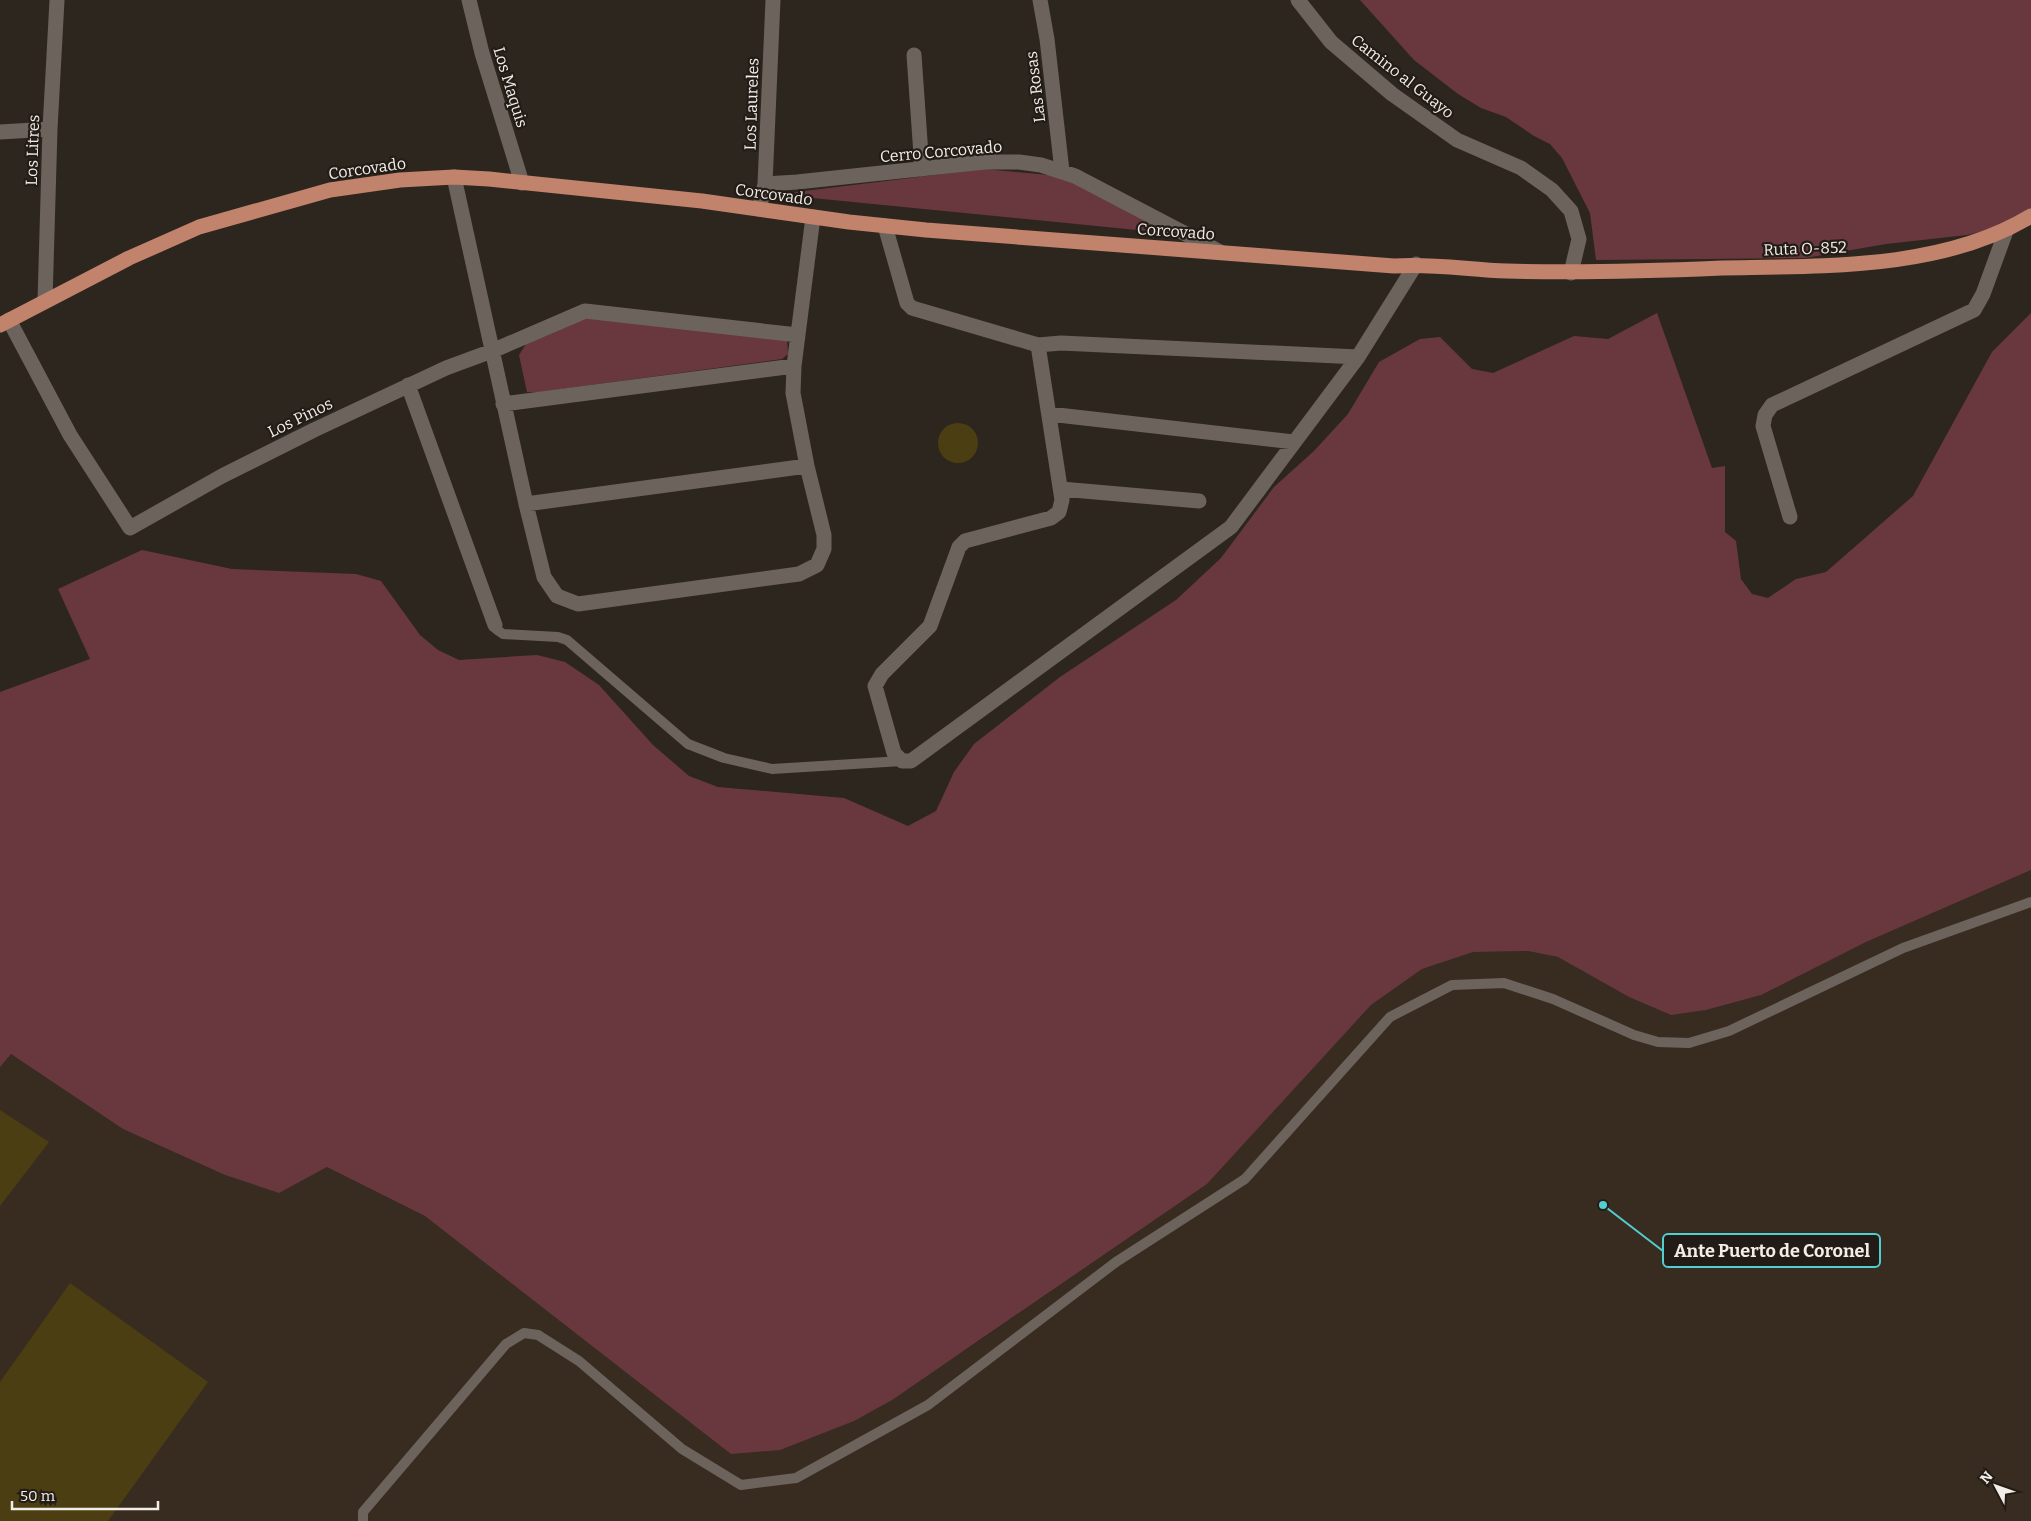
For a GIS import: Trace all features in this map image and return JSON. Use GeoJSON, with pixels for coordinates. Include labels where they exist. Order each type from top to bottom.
{"type":"FeatureCollection","features":[{"type":"Feature","properties":{"kind":"main road","name":"Corcovado"},"geometry":{"type":"LineString","coordinates":[[5,322],[170,239],[226,218],[330,190],[400,180],[454,177],[702,200],[885,226],[1394,266],[1416,264],[1485,271],[1571,273]]}},
{"type":"Feature","properties":{"kind":"main road","name":"Ruta O-852"},"geometry":{"type":"LineString","coordinates":[[1571,273],[1874,263],[1978,242],[2006,231],[2031,216]]}},
{"type":"Feature","properties":{"kind":"street","name":"Los Litres"},"geometry":{"type":"LineString","coordinates":[[45,302],[50,130],[57,0]]}},
{"type":"Feature","properties":{"kind":"street","name":"Los Maquis"},"geometry":{"type":"LineString","coordinates":[[470,0],[482,53],[522,183]]}},
{"type":"Feature","properties":{"kind":"street","name":"Los Laureles"},"geometry":{"type":"LineString","coordinates":[[759,209],[765,184],[773,0]]}},
{"type":"Feature","properties":{"kind":"street","name":"Las Rosas"},"geometry":{"type":"LineString","coordinates":[[1040,0],[1047,39],[1062,171]]}},
{"type":"Feature","properties":{"kind":"street","name":"Camino al Guayo"},"geometry":{"type":"LineString","coordinates":[[1298,0],[1331,42],[1392,94],[1457,140],[1521,168],[1552,190],[1571,212],[1579,239],[1571,273]]}},
{"type":"Feature","properties":{"kind":"street"},"geometry":{"type":"LineString","coordinates":[[914,55],[922,169]]}},
{"type":"Feature","properties":{"kind":"street"},"geometry":{"type":"LineString","coordinates":[[0,132],[50,130]]}},
{"type":"Feature","properties":{"kind":"street","name":"Cerro Corcovado"},"geometry":{"type":"LineString","coordinates":[[765,184],[1002,162],[1041,165],[1062,171],[1220,252]]}},
{"type":"Feature","properties":{"kind":"street"},"geometry":{"type":"LineString","coordinates":[[454,177],[526,504],[544,577],[549,586],[563,600],[586,604],[799,574],[812,569],[821,561],[824,542],[806,466],[794,403],[794,366],[813,217]]}},
{"type":"Feature","properties":{"kind":"street"},"geometry":{"type":"LineString","coordinates":[[885,226],[907,303],[912,308],[1038,345],[1061,342],[1358,357]]}},
{"type":"Feature","properties":{"kind":"street"},"geometry":{"type":"LineString","coordinates":[[1790,517],[1763,426],[1765,415],[1772,405],[1974,310],[1983,294],[2006,231]]}},
{"type":"Feature","properties":{"kind":"street"},"geometry":{"type":"LineString","coordinates":[[1038,345],[1062,500],[1056,516],[965,541],[959,547],[930,626],[877,680],[875,686],[894,753],[902,761],[911,761],[1231,527],[1358,357],[1416,264]]}},
{"type":"Feature","properties":{"kind":"street","name":"Los Pinos"},"geometry":{"type":"LineString","coordinates":[[5,322],[70,435],[130,528],[222,476],[408,385],[492,352],[585,311],[798,336]]}},
{"type":"Feature","properties":{"kind":"street"},"geometry":{"type":"LineString","coordinates":[[504,404],[794,366]]}},
{"type":"Feature","properties":{"kind":"street"},"geometry":{"type":"LineString","coordinates":[[408,385],[494,625]]}},
{"type":"Feature","properties":{"kind":"street"},"geometry":{"type":"LineString","coordinates":[[1049,414],[1294,442]]}},
{"type":"Feature","properties":{"kind":"street"},"geometry":{"type":"LineString","coordinates":[[526,504],[806,466]]}},
{"type":"Feature","properties":{"kind":"street"},"geometry":{"type":"LineString","coordinates":[[1061,489],[1199,501]]}},
{"type":"Feature","properties":{"kind":"lane"},"geometry":{"type":"LineString","coordinates":[[494,625],[496,629],[504,634],[558,637],[567,640],[688,744],[724,758],[772,769],[902,761]]}},
{"type":"Feature","properties":{"kind":"lane"},"geometry":{"type":"LineString","coordinates":[[363,1518],[506,1344],[524,1333],[538,1336],[579,1361],[682,1450],[741,1485],[796,1478],[928,1405],[1116,1262],[1245,1179],[1390,1017],[1452,985],[1504,983],[1553,999],[1634,1035],[1658,1042],[1690,1042],[1730,1030],[1903,948],[2031,902]]}},
{"type":"Feature","properties":{"kind":"shaded area"},"geometry":{"type":"Polygon","coordinates":[[[1360,0],[2031,0],[2031,214],[2016,223],[1967,235],[1886,244],[1805,258],[1596,260],[1590,213],[1562,158],[1550,144],[1534,136],[1506,117],[1481,108],[1458,94],[1414,60],[1360,0]]]}},
{"type":"Feature","properties":{"kind":"shaded area"},"geometry":{"type":"Polygon","coordinates":[[[984,169],[1060,176],[1166,227],[1167,233],[792,196],[796,192],[984,169]]]}},
{"type":"Feature","properties":{"kind":"shaded area"},"geometry":{"type":"Polygon","coordinates":[[[1657,313],[1712,468],[1725,466],[1725,532],[1736,541],[1741,579],[1752,594],[1768,598],[1796,579],[1826,572],[1913,496],[1992,352],[2031,313],[2031,870],[1866,942],[1761,995],[1706,1010],[1671,1015],[1629,997],[1558,957],[1528,951],[1473,952],[1422,969],[1371,1005],[1207,1184],[892,1400],[854,1421],[780,1450],[731,1454],[425,1216],[327,1167],[279,1193],[225,1175],[123,1129],[11,1054],[0,1067],[0,692],[90,659],[58,589],[142,550],[232,569],[356,574],[381,581],[420,635],[438,650],[459,660],[537,655],[565,662],[599,685],[653,745],[689,776],[718,787],[844,798],[908,826],[936,811],[954,772],[974,744],[1060,677],[1176,600],[1221,558],[1274,487],[1314,451],[1348,414],[1379,362],[1420,339],[1440,337],[1472,369],[1493,373],[1574,336],[1608,339],[1657,313]]]}},
{"type":"Feature","properties":{"kind":"shaded area"},"geometry":{"type":"Polygon","coordinates":[[[593,314],[787,338],[788,354],[782,359],[539,392],[527,392],[519,355],[526,344],[593,314]]]}},
{"type":"Feature","properties":{"kind":"shaded area"},"geometry":{"type":"Polygon","coordinates":[[[2031,870],[2031,1521],[0,1521],[0,1067],[11,1054],[123,1129],[225,1175],[279,1193],[327,1167],[425,1216],[960,1354],[1207,1184],[1371,1005],[1422,969],[1472,952],[1528,951],[1558,957],[1629,997],[1671,1015],[1706,1010],[1761,995],[1866,942],[2031,870]]]}},
{"type":"Feature","properties":{"kind":"building"},"geometry":{"type":"Polygon","coordinates":[[[962,423],[969,426],[975,432],[978,443],[977,451],[969,460],[962,463],[954,463],[947,460],[939,451],[938,439],[941,432],[950,424],[962,423]]]}},
{"type":"Feature","properties":{"kind":"building"},"geometry":{"type":"Polygon","coordinates":[[[0,1110],[49,1142],[0,1206],[0,1110]]]}},
{"type":"Feature","properties":{"kind":"building"},"geometry":{"type":"Polygon","coordinates":[[[70,1283],[208,1382],[108,1521],[0,1521],[0,1382],[70,1283]]]}},
{"type":"Feature","properties":{"kind":"place","name":"Ante Puerto de Coronel"},"geometry":{"type":"Point","coordinates":[1603,1205]}}]}
